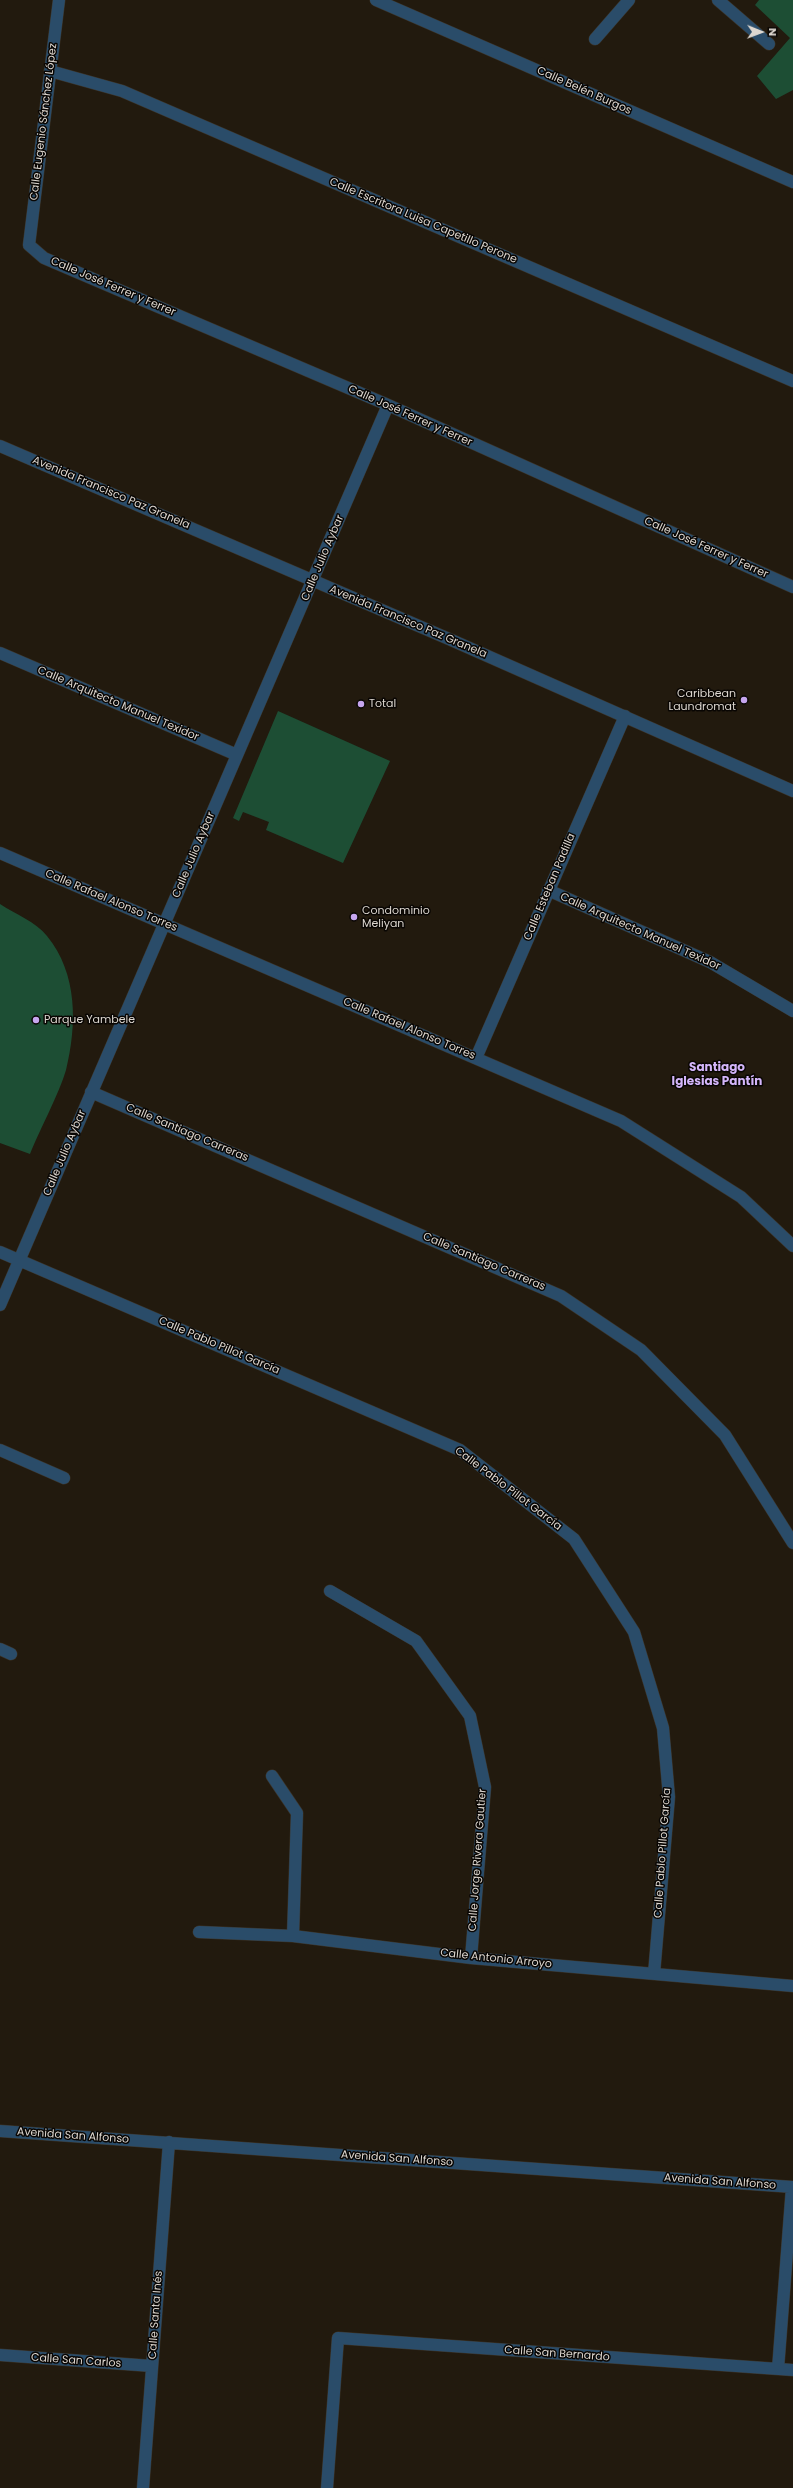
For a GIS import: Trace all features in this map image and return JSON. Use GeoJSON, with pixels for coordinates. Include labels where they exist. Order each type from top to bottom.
{"type":"FeatureCollection","features":[{"type":"Feature","properties":{"kind":"street","name":"Calle Eugenio Sánchez López"},"geometry":{"type":"LineString","coordinates":[[29,245],[59,0]]}},
{"type":"Feature","properties":{"kind":"street","name":"Calle Belén Burgos"},"geometry":{"type":"LineString","coordinates":[[376,0],[793,182]]}},
{"type":"Feature","properties":{"kind":"street"},"geometry":{"type":"LineString","coordinates":[[595,39],[629,0]]}},
{"type":"Feature","properties":{"kind":"street"},"geometry":{"type":"LineString","coordinates":[[718,0],[769,44]]}},
{"type":"Feature","properties":{"kind":"street","name":"Calle Escritora Luisa Capetillo Perone"},"geometry":{"type":"LineString","coordinates":[[50,71],[122,91],[793,381]]}},
{"type":"Feature","properties":{"kind":"street","name":"Calle José Ferrer y Ferrer"},"geometry":{"type":"LineString","coordinates":[[29,245],[44,258],[388,405],[793,587]]}},
{"type":"Feature","properties":{"kind":"street","name":"Calle Julio Aybar"},"geometry":{"type":"LineString","coordinates":[[0,1305],[237,755],[314,581],[388,405]]}},
{"type":"Feature","properties":{"kind":"street","name":"Avenida Francisco Paz Granela"},"geometry":{"type":"LineString","coordinates":[[0,446],[625,716],[793,791]]}},
{"type":"Feature","properties":{"kind":"street","name":"Calle Arquitecto Manuel Texidor"},"geometry":{"type":"LineString","coordinates":[[0,653],[237,755]]}},
{"type":"Feature","properties":{"kind":"street","name":"Calle Esteban Padilla"},"geometry":{"type":"LineString","coordinates":[[476,1058],[625,716]]}},
{"type":"Feature","properties":{"kind":"street","name":"Calle Rafael Alonso Torres"},"geometry":{"type":"LineString","coordinates":[[0,853],[621,1121],[741,1197],[793,1246]]}},
{"type":"Feature","properties":{"kind":"street","name":"Calle Arquitecto Manuel Texidor"},"geometry":{"type":"LineString","coordinates":[[548,890],[710,962],[793,1012]]}},
{"type":"Feature","properties":{"kind":"street","name":"Calle Santiago Carreras"},"geometry":{"type":"LineString","coordinates":[[91,1092],[561,1296],[641,1350],[725,1435],[793,1543]]}},
{"type":"Feature","properties":{"kind":"street","name":"Calle Pablo Pillot García"},"geometry":{"type":"LineString","coordinates":[[0,1252],[460,1450],[574,1538],[634,1632],[663,1728],[669,1797],[654,1974]]}},
{"type":"Feature","properties":{"kind":"street"},"geometry":{"type":"LineString","coordinates":[[0,1450],[64,1478]]}},
{"type":"Feature","properties":{"kind":"street","name":"Calle Jorge Rivera Gautier"},"geometry":{"type":"LineString","coordinates":[[330,1591],[416,1641],[470,1716],[485,1787],[471,1958]]}},
{"type":"Feature","properties":{"kind":"street"},"geometry":{"type":"LineString","coordinates":[[272,1776],[297,1813],[293,1936]]}},
{"type":"Feature","properties":{"kind":"street","name":"Calle Antonio Arroyo"},"geometry":{"type":"LineString","coordinates":[[199,1932],[293,1936],[471,1958],[793,1986]]}},
{"type":"Feature","properties":{"kind":"street","name":"Avenida San Alfonso"},"geometry":{"type":"LineString","coordinates":[[0,2131],[792,2187]]}},
{"type":"Feature","properties":{"kind":"street","name":"Calle Santa Inés"},"geometry":{"type":"LineString","coordinates":[[143,2488],[169,2142]]}},
{"type":"Feature","properties":{"kind":"street"},"geometry":{"type":"LineString","coordinates":[[778,2369],[792,2187]]}},
{"type":"Feature","properties":{"kind":"street","name":"Calle San Bernardo"},"geometry":{"type":"LineString","coordinates":[[327,2488],[338,2338],[793,2370]]}},
{"type":"Feature","properties":{"kind":"street","name":"Calle San Carlos"},"geometry":{"type":"LineString","coordinates":[[0,2355],[152,2366]]}},
{"type":"Feature","properties":{"kind":"green space"},"geometry":{"type":"Polygon","coordinates":[[[759,0],[793,0],[793,90],[776,99],[757,76],[790,38],[755,5],[759,0]]]}},
{"type":"Feature","properties":{"kind":"green space"},"geometry":{"type":"Polygon","coordinates":[[[278,711],[390,761],[343,863],[266,830],[269,822],[243,812],[239,821],[233,818],[278,711]]]}},
{"type":"Feature","properties":{"kind":"green space","name":"Parque Yambele"},"geometry":{"type":"Polygon","coordinates":[[[0,904],[37,926],[47,936],[65,967],[70,983],[73,1018],[70,1053],[59,1090],[30,1154],[0,1143],[0,904]]]}},
{"type":"Feature","properties":{"kind":"place","name":"Caribbean Laundromat"},"geometry":{"type":"Point","coordinates":[744,700]}},
{"type":"Feature","properties":{"kind":"place","name":"Total"},"geometry":{"type":"Point","coordinates":[361,704]}},
{"type":"Feature","properties":{"kind":"place","name":"Condominio Meliyan"},"geometry":{"type":"Point","coordinates":[354,917]}},
{"type":"Feature","properties":{"kind":"place","name":"Parque Yambele"},"geometry":{"type":"Point","coordinates":[36,1020]}},
{"type":"Feature","properties":{"kind":"district","name":"Santiago Iglesias Pantín"},"geometry":{"type":"Point","coordinates":[717,1075]}}]}
